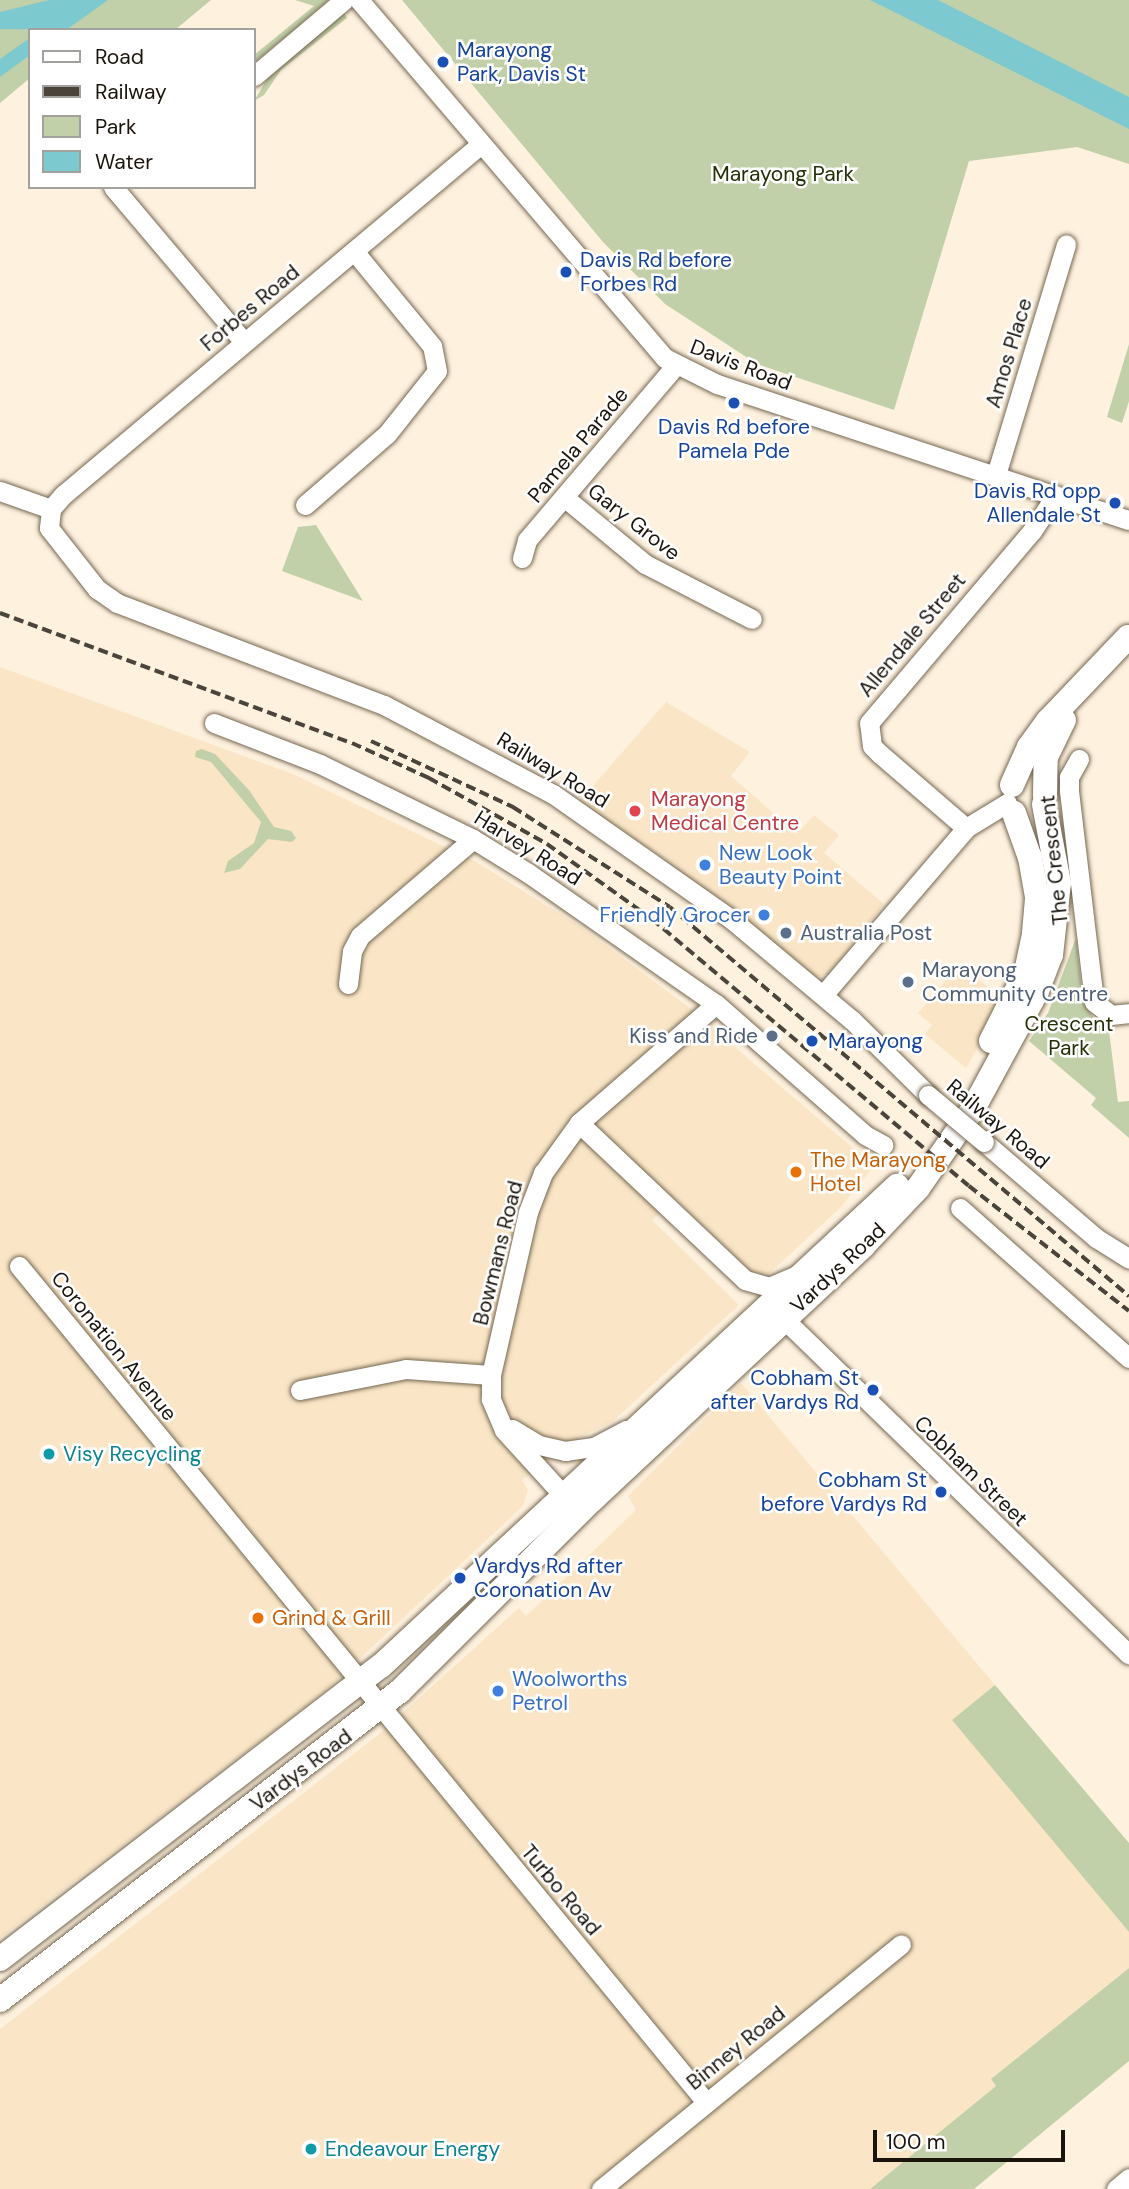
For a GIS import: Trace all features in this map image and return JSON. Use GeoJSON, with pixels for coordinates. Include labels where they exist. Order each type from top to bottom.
{"type":"FeatureCollection","features":[{"type":"Feature","properties":{"kind":"main road","name":"Vardys Road"},"geometry":{"type":"LineString","coordinates":[[0,1959],[360,1683],[572,1504],[863,1246],[933,1169],[962,1128],[1037,991],[1051,955],[1059,918],[1056,862],[1044,800],[1050,743],[1128,636]]}},
{"type":"Feature","properties":{"kind":"main road"},"geometry":{"type":"LineString","coordinates":[[1011,800],[1029,747],[1048,721],[1128,636]]}},
{"type":"Feature","properties":{"kind":"main road"},"geometry":{"type":"LineString","coordinates":[[1022,779],[1034,781],[1044,800],[1031,817],[1011,800],[1022,779]]}},
{"type":"Feature","properties":{"kind":"main road","name":"Vardys Road"},"geometry":{"type":"LineString","coordinates":[[0,2000],[382,1707],[572,1504],[651,1413],[882,1203],[934,1140],[1026,972],[1037,897],[1030,858],[1011,800]]}},
{"type":"Feature","properties":{"kind":"main road","name":"Vardys Road"},"geometry":{"type":"LineString","coordinates":[[784,1318],[787,1301],[813,1267]]}},
{"type":"Feature","properties":{"kind":"main road","name":"Vardys Road"},"geometry":{"type":"LineString","coordinates":[[725,1344],[766,1318],[784,1318]]}},
{"type":"Feature","properties":{"kind":"street"},"geometry":{"type":"LineString","coordinates":[[256,74],[344,0]]}},
{"type":"Feature","properties":{"kind":"street","name":"Davis Road"},"geometry":{"type":"LineString","coordinates":[[359,0],[640,334],[676,365],[717,384],[1129,520]]}},
{"type":"Feature","properties":{"kind":"street","name":"Forbes Road"},"geometry":{"type":"LineString","coordinates":[[51,509],[244,342],[481,144]]}},
{"type":"Feature","properties":{"kind":"street"},"geometry":{"type":"LineString","coordinates":[[115,189],[244,342]]}},
{"type":"Feature","properties":{"kind":"street","name":"Amos Place"},"geometry":{"type":"LineString","coordinates":[[996,475],[1066,244]]}},
{"type":"Feature","properties":{"kind":"street"},"geometry":{"type":"LineString","coordinates":[[304,505],[387,434],[437,371],[432,346],[354,251]]}},
{"type":"Feature","properties":{"kind":"street","name":"Pamela Parade"},"geometry":{"type":"LineString","coordinates":[[522,558],[527,540],[676,365]]}},
{"type":"Feature","properties":{"kind":"street"},"geometry":{"type":"LineString","coordinates":[[0,491],[51,509]]}},
{"type":"Feature","properties":{"kind":"street","name":"Allendale Street"},"geometry":{"type":"LineString","coordinates":[[966,828],[872,746],[869,723],[1032,531],[1056,495]]}},
{"type":"Feature","properties":{"kind":"street","name":"Gary Grove"},"geometry":{"type":"LineString","coordinates":[[564,497],[645,564],[752,619]]}},
{"type":"Feature","properties":{"kind":"street","name":"Railway Road"},"geometry":{"type":"LineString","coordinates":[[51,509],[49,528],[55,539],[107,597],[384,705],[520,774],[670,872],[823,995],[928,1095],[1096,1238],[1129,1259]]}},
{"type":"Feature","properties":{"kind":"street","name":"Harvey Road"},"geometry":{"type":"LineString","coordinates":[[214,723],[320,764],[474,839],[634,943],[716,1004],[865,1135],[883,1144]]}},
{"type":"Feature","properties":{"kind":"street","name":"The Crescent"},"geometry":{"type":"LineString","coordinates":[[1079,759],[1069,777],[1069,791],[1094,1002],[1111,1015],[1129,1013]]}},
{"type":"Feature","properties":{"kind":"street"},"geometry":{"type":"LineString","coordinates":[[823,995],[966,828],[1011,800]]}},
{"type":"Feature","properties":{"kind":"street"},"geometry":{"type":"LineString","coordinates":[[348,984],[352,951],[360,936],[474,839]]}},
{"type":"Feature","properties":{"kind":"street","name":"Bowmans Road"},"geometry":{"type":"LineString","coordinates":[[497,1418],[491,1375],[534,1192],[553,1154],[579,1123],[716,1004]]}},
{"type":"Feature","properties":{"kind":"street"},"geometry":{"type":"LineString","coordinates":[[579,1123],[724,1263],[763,1287],[813,1267]]}},
{"type":"Feature","properties":{"kind":"street"},"geometry":{"type":"LineString","coordinates":[[960,1208],[1129,1358]]}},
{"type":"Feature","properties":{"kind":"street","name":"Coronation Avenue"},"geometry":{"type":"LineString","coordinates":[[19,1266],[382,1707]]}},
{"type":"Feature","properties":{"kind":"street","name":"Cobham Street"},"geometry":{"type":"LineString","coordinates":[[784,1318],[1129,1654]]}},
{"type":"Feature","properties":{"kind":"street"},"geometry":{"type":"LineString","coordinates":[[300,1390],[406,1369],[491,1375]]}},
{"type":"Feature","properties":{"kind":"street"},"geometry":{"type":"LineString","coordinates":[[497,1418],[539,1445],[579,1451],[610,1440],[651,1413]]}},
{"type":"Feature","properties":{"kind":"street"},"geometry":{"type":"LineString","coordinates":[[497,1418],[572,1504]]}},
{"type":"Feature","properties":{"kind":"street","name":"Turbo Road"},"geometry":{"type":"LineString","coordinates":[[382,1707],[706,2102]]}},
{"type":"Feature","properties":{"kind":"street","name":"Binney Road"},"geometry":{"type":"LineString","coordinates":[[601,2189],[901,1944]]}},
{"type":"Feature","properties":{"kind":"street"},"geometry":{"type":"LineString","coordinates":[[1116,2189],[1129,2178]]}},
{"type":"Feature","properties":{"kind":"shaded area"},"geometry":{"type":"Polygon","coordinates":[[[0,667],[293,774],[476,862],[577,924],[687,1006],[874,1166],[840,1208],[761,1281],[676,1200],[652,1220],[739,1305],[612,1422],[579,1438],[522,1480],[528,1490],[523,1506],[324,1692],[0,1938],[0,667]]]}},
{"type":"Feature","properties":{"kind":"shaded area"},"geometry":{"type":"Polygon","coordinates":[[[666,702],[750,752],[731,776],[797,834],[814,815],[839,835],[824,853],[884,904],[829,974],[815,977],[660,856],[579,802],[666,702]]]}},
{"type":"Feature","properties":{"kind":"shaded area"},"geometry":{"type":"Polygon","coordinates":[[[960,964],[1004,1001],[966,1068],[925,1034],[932,1025],[918,1013],[960,964]]]}},
{"type":"Feature","properties":{"kind":"shaded area"},"geometry":{"type":"Polygon","coordinates":[[[741,1383],[995,1685],[953,1720],[1129,1932],[1129,1968],[991,2079],[996,2086],[870,2189],[0,2189],[0,2029],[378,1735],[519,1608],[526,1616],[636,1510],[628,1496],[741,1383]]]}},
{"type":"Feature","properties":{"kind":"green space"},"geometry":{"type":"Polygon","coordinates":[[[0,0],[211,0],[177,28],[28,28],[28,80],[0,103],[0,0]]]}},
{"type":"Feature","properties":{"kind":"green space"},"geometry":{"type":"Polygon","coordinates":[[[295,0],[329,0],[256,61],[256,53],[314,6],[295,0]]]}},
{"type":"Feature","properties":{"kind":"green space","name":"Marayong Park"},"geometry":{"type":"Polygon","coordinates":[[[402,0],[1129,0],[1129,164],[1077,147],[969,161],[894,410],[757,364],[665,304],[603,242],[402,0]]]}},
{"type":"Feature","properties":{"kind":"green space"},"geometry":{"type":"Polygon","coordinates":[[[344,13],[347,18],[281,70],[264,95],[256,100],[269,76],[344,13]]]}},
{"type":"Feature","properties":{"kind":"green space"},"geometry":{"type":"Polygon","coordinates":[[[1129,344],[1129,401],[1122,423],[1107,417],[1129,344]]]}},
{"type":"Feature","properties":{"kind":"green space"},"geometry":{"type":"Polygon","coordinates":[[[316,525],[363,601],[282,571],[298,527],[316,525]]]}},
{"type":"Feature","properties":{"kind":"green space"},"geometry":{"type":"Polygon","coordinates":[[[202,749],[215,754],[249,790],[274,827],[291,831],[296,838],[292,842],[268,839],[240,869],[224,873],[228,861],[254,843],[261,822],[211,762],[195,757],[196,751],[202,749]]]}},
{"type":"Feature","properties":{"kind":"green space","name":"Crescent Park"},"geometry":{"type":"Polygon","coordinates":[[[1076,938],[1083,1002],[1098,1024],[1109,1031],[1118,1102],[1129,1101],[1129,1138],[1091,1105],[1096,1098],[1029,1041],[1048,1013],[1076,938]]]}},
{"type":"Feature","properties":{"kind":"green space"},"geometry":{"type":"Polygon","coordinates":[[[995,1685],[1129,1843],[1129,1932],[952,1720],[995,1685]]]}},
{"type":"Feature","properties":{"kind":"green space"},"geometry":{"type":"Polygon","coordinates":[[[1129,1968],[1129,2061],[974,2189],[870,2189],[996,2086],[991,2079],[1129,1968]]]}},
{"type":"Feature","properties":{"kind":"water"},"geometry":{"type":"Polygon","coordinates":[[[49,0],[108,0],[69,28],[0,29],[0,12],[49,0]]]}},
{"type":"Feature","properties":{"kind":"water"},"geometry":{"type":"Polygon","coordinates":[[[870,0],[938,0],[1129,97],[1129,129],[870,0]]]}},
{"type":"Feature","properties":{"kind":"water"},"geometry":{"type":"Polygon","coordinates":[[[28,39],[28,56],[0,77],[0,59],[28,39]]]}},
{"type":"Feature","properties":{"kind":"railway"},"geometry":{"type":"LineString","coordinates":[[0,613],[352,743],[429,778],[547,844],[652,919],[969,1186],[1129,1311]]}},
{"type":"Feature","properties":{"kind":"railway"},"geometry":{"type":"LineString","coordinates":[[371,741],[513,807],[670,907],[1129,1296]]}},
{"type":"Feature","properties":{"kind":"place","name":"Marayong Park, Davis St"},"geometry":{"type":"Point","coordinates":[443,62]}},
{"type":"Feature","properties":{"kind":"place","name":"Davis Rd before Forbes Rd"},"geometry":{"type":"Point","coordinates":[566,272]}},
{"type":"Feature","properties":{"kind":"place","name":"Davis Rd before Pamela Pde"},"geometry":{"type":"Point","coordinates":[734,403]}},
{"type":"Feature","properties":{"kind":"place","name":"Davis Rd opp Allendale St"},"geometry":{"type":"Point","coordinates":[1115,503]}},
{"type":"Feature","properties":{"kind":"place","name":"Marayong Medical Centre"},"geometry":{"type":"Point","coordinates":[635,811]}},
{"type":"Feature","properties":{"kind":"place","name":"New Look Beauty Point"},"geometry":{"type":"Point","coordinates":[705,865]}},
{"type":"Feature","properties":{"kind":"place","name":"Friendly Grocer"},"geometry":{"type":"Point","coordinates":[764,915]}},
{"type":"Feature","properties":{"kind":"place","name":"Australia Post"},"geometry":{"type":"Point","coordinates":[786,933]}},
{"type":"Feature","properties":{"kind":"place","name":"Marayong Community Centre"},"geometry":{"type":"Point","coordinates":[908,982]}},
{"type":"Feature","properties":{"kind":"place","name":"Kiss and Ride"},"geometry":{"type":"Point","coordinates":[772,1036]}},
{"type":"Feature","properties":{"kind":"place","name":"Marayong"},"geometry":{"type":"Point","coordinates":[812,1041]}},
{"type":"Feature","properties":{"kind":"place","name":"The Marayong Hotel"},"geometry":{"type":"Point","coordinates":[796,1172]}},
{"type":"Feature","properties":{"kind":"place","name":"Cobham St after Vardys Rd"},"geometry":{"type":"Point","coordinates":[873,1390]}},
{"type":"Feature","properties":{"kind":"place","name":"Visy Recycling"},"geometry":{"type":"Point","coordinates":[49,1454]}},
{"type":"Feature","properties":{"kind":"place","name":"Cobham St before Vardys Rd"},"geometry":{"type":"Point","coordinates":[941,1492]}},
{"type":"Feature","properties":{"kind":"place","name":"Vardys Rd after Coronation Av"},"geometry":{"type":"Point","coordinates":[460,1578]}},
{"type":"Feature","properties":{"kind":"place","name":"Grind & Grill"},"geometry":{"type":"Point","coordinates":[258,1618]}},
{"type":"Feature","properties":{"kind":"place","name":"Woolworths Petrol"},"geometry":{"type":"Point","coordinates":[498,1691]}},
{"type":"Feature","properties":{"kind":"place","name":"Endeavour Energy"},"geometry":{"type":"Point","coordinates":[311,2149]}}]}
